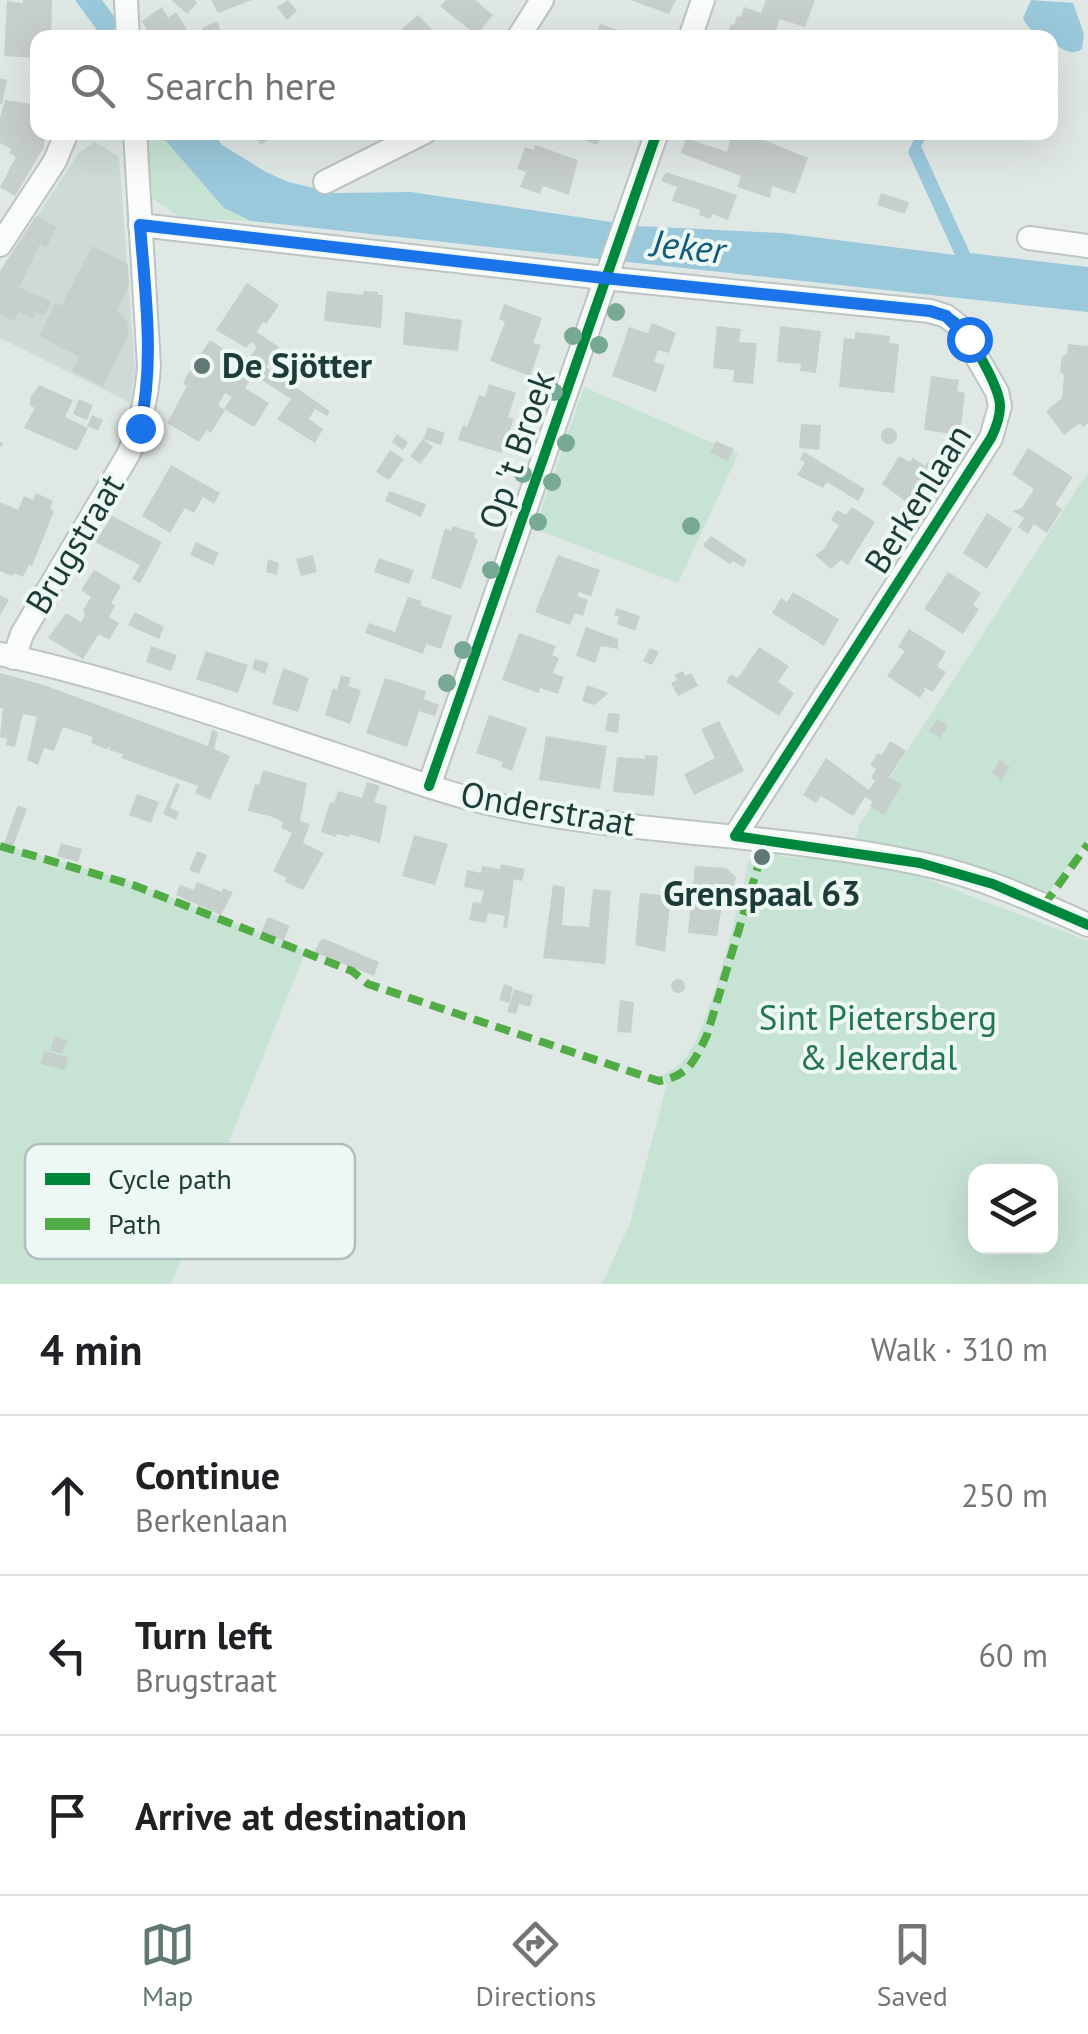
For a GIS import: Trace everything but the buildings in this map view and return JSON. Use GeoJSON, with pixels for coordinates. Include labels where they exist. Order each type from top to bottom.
{"type":"FeatureCollection","features":[{"type":"Feature","properties":{"kind":"street"},"geometry":{"type":"LineString","coordinates":[[126,0],[128,30]]}},
{"type":"Feature","properties":{"kind":"street"},"geometry":{"type":"LineString","coordinates":[[523,30],[542,0]]}},
{"type":"Feature","properties":{"kind":"street"},"geometry":{"type":"LineString","coordinates":[[693,30],[703,0]]}},
{"type":"Feature","properties":{"kind":"street"},"geometry":{"type":"LineString","coordinates":[[0,246],[55,161],[64,140]]}},
{"type":"Feature","properties":{"kind":"street","name":"Brugstraat"},"geometry":{"type":"LineString","coordinates":[[7,656],[140,428],[149,366],[135,140]]}},
{"type":"Feature","properties":{"kind":"street"},"geometry":{"type":"LineString","coordinates":[[326,182],[409,140]]}},
{"type":"Feature","properties":{"kind":"street","name":"Op 't Broek"},"geometry":{"type":"LineString","coordinates":[[429,786],[654,140]]}},
{"type":"Feature","properties":{"kind":"street","name":"Berkenlaan"},"geometry":{"type":"LineString","coordinates":[[140,225],[607,272],[930,311],[959,326],[997,392],[1000,406],[992,438],[735,836]]}},
{"type":"Feature","properties":{"kind":"street"},"geometry":{"type":"LineString","coordinates":[[1029,238],[1088,246]]}},
{"type":"Feature","properties":{"kind":"street","name":"Onderstraat"},"geometry":{"type":"LineString","coordinates":[[7,656],[132,687],[503,807],[581,820],[866,853],[936,867],[994,884],[1088,925]]}},
{"type":"Feature","properties":{"kind":"shaded area"},"geometry":{"type":"Polygon","coordinates":[[[95,142],[119,157],[135,369],[131,403],[0,338],[0,271],[79,153],[95,142]]]}},
{"type":"Feature","properties":{"kind":"green space"},"geometry":{"type":"Polygon","coordinates":[[[148,140],[165,140],[224,208],[251,221],[181,218],[152,198],[148,140]]]}},
{"type":"Feature","properties":{"kind":"green space"},"geometry":{"type":"Polygon","coordinates":[[[584,387],[738,454],[678,583],[535,529],[584,387]]]}},
{"type":"Feature","properties":{"kind":"green space"},"geometry":{"type":"Polygon","coordinates":[[[1088,472],[1088,839],[1046,897],[855,842],[859,825],[1088,472]]]}},
{"type":"Feature","properties":{"kind":"green space"},"geometry":{"type":"Polygon","coordinates":[[[0,844],[132,882],[306,951],[228,1144],[25,1144],[25,1259],[181,1259],[171,1284],[0,1284],[0,844]]]}},
{"type":"Feature","properties":{"kind":"green space","name":"Sint Pietersberg & Jekerdal"},"geometry":{"type":"Polygon","coordinates":[[[752,847],[782,849],[780,856],[893,866],[1088,941],[1088,1284],[602,1284],[630,1223],[667,1084],[661,1076],[681,1063],[692,1047],[724,961],[752,847]]]}},
{"type":"Feature","properties":{"kind":"water"},"geometry":{"type":"Polygon","coordinates":[[[75,0],[102,0],[124,30],[97,30],[75,0]]]}},
{"type":"Feature","properties":{"kind":"water"},"geometry":{"type":"Polygon","coordinates":[[[1031,0],[1073,3],[1084,34],[1082,49],[1066,51],[1058,46],[1058,30],[1032,30],[1023,18],[1031,0]]]}},
{"type":"Feature","properties":{"kind":"water","name":"Jeker"},"geometry":{"type":"Polygon","coordinates":[[[165,140],[218,140],[288,182],[335,193],[411,192],[638,226],[782,233],[955,255],[908,152],[914,140],[925,140],[921,146],[970,253],[1088,267],[1088,312],[251,221],[224,208],[165,140]]]}},
{"type":"Feature","properties":{"kind":"marked path"},"geometry":{"type":"LineString","coordinates":[[0,846],[133,885],[352,971],[368,984],[659,1081],[684,1071],[707,1035],[766,840]]}},
{"type":"Feature","properties":{"kind":"marked path"},"geometry":{"type":"LineString","coordinates":[[1044,905],[1088,844]]}},
{"type":"Feature","properties":{"kind":"cycle path"},"geometry":{"type":"LineString","coordinates":[[429,786],[654,140]]}},
{"type":"Feature","properties":{"kind":"cycle path"},"geometry":{"type":"LineString","coordinates":[[140,225],[930,311],[953,320],[971,341],[999,398],[995,430],[735,836],[920,863],[993,884],[1088,925]]}},
{"type":"Feature","properties":{"kind":"place","name":"De Sjötter"},"geometry":{"type":"Point","coordinates":[202,366]}},
{"type":"Feature","properties":{"kind":"place","name":"Grenspaal 63"},"geometry":{"type":"Point","coordinates":[762,857]}},
{"type":"Feature","properties":{"kind":"route"},"geometry":{"type":"LineString","coordinates":[[140,428],[149,366],[140,225],[930,311],[946,316],[969,339]]}}]}
